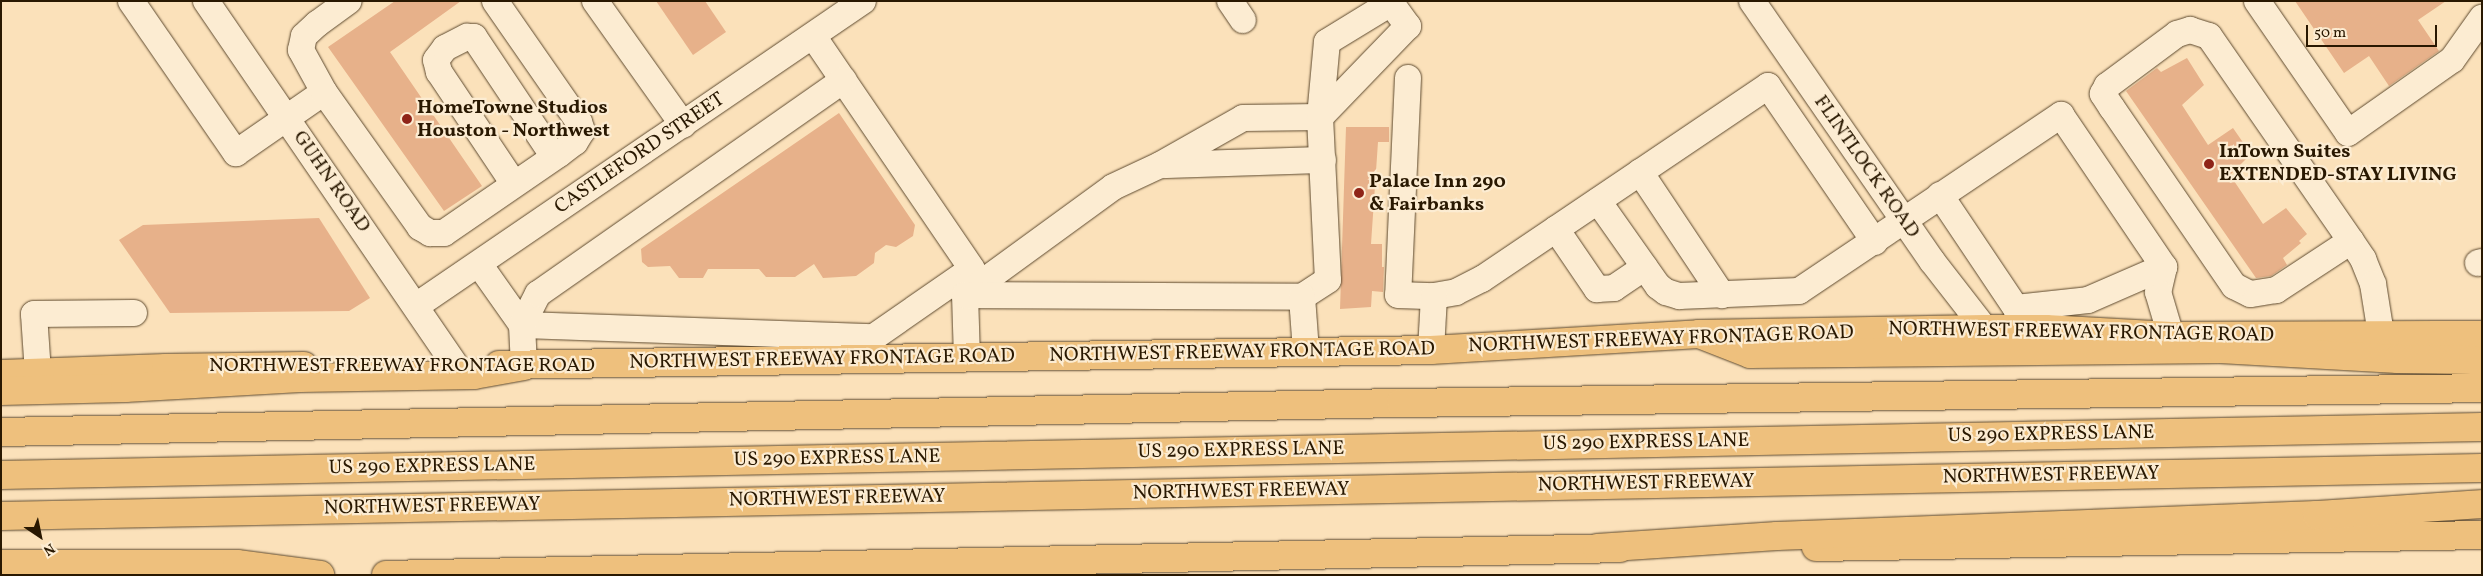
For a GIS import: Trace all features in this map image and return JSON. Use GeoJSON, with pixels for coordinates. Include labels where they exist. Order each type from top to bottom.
{"type":"FeatureCollection","features":[{"type":"Feature","properties":{"kind":"main road","name":"NORTHWEST FREEWAY FRONTAGE ROAD"},"geometry":{"type":"LineString","coordinates":[[1,374],[166,368],[455,364],[524,366],[868,348],[967,358],[1431,350],[1699,334],[1985,329],[2046,329],[2171,336],[2482,335]]}},
{"type":"Feature","properties":{"kind":"main road"},"geometry":{"type":"LineString","coordinates":[[1699,334],[1750,354],[2220,348],[2398,359],[2473,360],[2482,363]]}},
{"type":"Feature","properties":{"kind":"main road"},"geometry":{"type":"LineString","coordinates":[[1,391],[125,388],[300,378],[474,375],[524,366]]}},
{"type":"Feature","properties":{"kind":"main road"},"geometry":{"type":"LineString","coordinates":[[1,432],[1401,403],[2482,388]]}},
{"type":"Feature","properties":{"kind":"main road","name":"US 290 EXPRESS LANE"},"geometry":{"type":"LineString","coordinates":[[1,475],[2482,427]]}},
{"type":"Feature","properties":{"kind":"main road","name":"NORTHWEST FREEWAY"},"geometry":{"type":"LineString","coordinates":[[1,516],[2482,468]]}},
{"type":"Feature","properties":{"kind":"main road"},"geometry":{"type":"LineString","coordinates":[[386,575],[1132,566],[1597,548],[1777,536],[2317,515],[2482,504]]}},
{"type":"Feature","properties":{"kind":"main road"},"geometry":{"type":"LineString","coordinates":[[1597,548],[1958,546],[2482,535]]}},
{"type":"Feature","properties":{"kind":"main road"},"geometry":{"type":"LineString","coordinates":[[1,564],[237,564],[320,575]]}},
{"type":"Feature","properties":{"kind":"street"},"geometry":{"type":"LineString","coordinates":[[131,1],[236,153],[324,92]]}},
{"type":"Feature","properties":{"kind":"street","name":"GUHN ROAD"},"geometry":{"type":"LineString","coordinates":[[206,1],[455,364]]}},
{"type":"Feature","properties":{"kind":"street"},"geometry":{"type":"LineString","coordinates":[[349,1],[304,36],[301,50],[324,92],[420,227],[430,232],[444,233],[554,158],[575,142],[582,131],[579,122],[495,1]]}},
{"type":"Feature","properties":{"kind":"street"},"geometry":{"type":"LineString","coordinates":[[595,1],[683,125]]}},
{"type":"Feature","properties":{"kind":"street","name":"CASTLEFORD STREET"},"geometry":{"type":"LineString","coordinates":[[416,306],[863,1]]}},
{"type":"Feature","properties":{"kind":"street","name":"FLINTLOCK ROAD"},"geometry":{"type":"LineString","coordinates":[[1752,1],[1905,222],[1985,329]]}},
{"type":"Feature","properties":{"kind":"street"},"geometry":{"type":"LineString","coordinates":[[2257,1],[2348,133],[2452,60],[2482,18]]}},
{"type":"Feature","properties":{"kind":"street"},"geometry":{"type":"LineString","coordinates":[[2351,241],[2276,290],[2250,294],[2234,286],[2103,94],[2107,86],[2177,34],[2190,30],[2209,36],[2351,241],[2363,259],[2373,284],[2381,334]]}},
{"type":"Feature","properties":{"kind":"street"},"geometry":{"type":"LineString","coordinates":[[522,325],[868,348],[972,269],[813,36]]}},
{"type":"Feature","properties":{"kind":"street"},"geometry":{"type":"LineString","coordinates":[[514,184],[439,72],[436,60],[445,48],[467,37],[474,37],[554,158]]}},
{"type":"Feature","properties":{"kind":"street"},"geometry":{"type":"LineString","coordinates":[[1408,78],[1398,295],[1434,296],[1467,288],[1768,86],[1875,242]]}},
{"type":"Feature","properties":{"kind":"street"},"geometry":{"type":"LineString","coordinates":[[524,366],[522,325],[538,294],[844,80]]}},
{"type":"Feature","properties":{"kind":"street"},"geometry":{"type":"LineString","coordinates":[[1777,100],[1806,80]]}},
{"type":"Feature","properties":{"kind":"street"},"geometry":{"type":"LineString","coordinates":[[1598,200],[1658,286],[1666,292],[1679,296],[1799,291],[1905,222],[1940,195],[2061,115],[2164,267],[2158,292],[2171,336]]}},
{"type":"Feature","properties":{"kind":"street"},"geometry":{"type":"LineString","coordinates":[[1320,117],[1328,280],[1302,297],[965,295],[1113,187],[1160,165],[1243,118],[1320,117]]}},
{"type":"Feature","properties":{"kind":"street"},"geometry":{"type":"LineString","coordinates":[[1160,165],[1323,160]]}},
{"type":"Feature","properties":{"kind":"street"},"geometry":{"type":"LineString","coordinates":[[1640,172],[1722,294]]}},
{"type":"Feature","properties":{"kind":"street"},"geometry":{"type":"LineString","coordinates":[[1940,195],[2016,308],[2046,329]]}},
{"type":"Feature","properties":{"kind":"street"},"geometry":{"type":"LineString","coordinates":[[1556,229],[1597,289],[1614,288],[1645,267]]}},
{"type":"Feature","properties":{"kind":"street"},"geometry":{"type":"LineString","coordinates":[[479,264],[522,325]]}},
{"type":"Feature","properties":{"kind":"street"},"geometry":{"type":"LineString","coordinates":[[2016,308],[2088,300],[2164,267]]}},
{"type":"Feature","properties":{"kind":"street"},"geometry":{"type":"LineString","coordinates":[[965,295],[967,358]]}},
{"type":"Feature","properties":{"kind":"street"},"geometry":{"type":"LineString","coordinates":[[1431,350],[1434,296]]}},
{"type":"Feature","properties":{"kind":"street"},"geometry":{"type":"LineString","coordinates":[[1302,297],[1306,351]]}},
{"type":"Feature","properties":{"kind":"street"},"geometry":{"type":"LineString","coordinates":[[38,372],[34,314],[134,313]]}},
{"type":"Feature","properties":{"kind":"building","name":"HomeTowne Studios Houston - Northwest"},"geometry":{"type":"Polygon","coordinates":[[[395,1],[461,1],[390,52],[482,186],[444,211],[328,47],[395,1]]]}},
{"type":"Feature","properties":{"kind":"building"},"geometry":{"type":"Polygon","coordinates":[[[656,1],[705,1],[726,32],[693,55],[656,1]]]}},
{"type":"Feature","properties":{"kind":"building"},"geometry":{"type":"Polygon","coordinates":[[[2295,1],[2446,1],[2418,20],[2439,51],[2389,86],[2369,56],[2344,73],[2295,1]]]}},
{"type":"Feature","properties":{"kind":"building","name":"InTown Suites EXTENDED-STAY LIVING"},"geometry":{"type":"Polygon","coordinates":[[[2187,58],[2204,85],[2182,105],[2208,145],[2233,128],[2251,154],[2230,175],[2263,224],[2286,208],[2307,234],[2299,241],[2301,243],[2283,258],[2287,265],[2271,276],[2256,278],[2126,91],[2157,68],[2161,72],[2187,58]]]}},
{"type":"Feature","properties":{"kind":"building"},"geometry":{"type":"Polygon","coordinates":[[[839,113],[915,225],[913,236],[896,247],[886,245],[875,253],[874,263],[856,276],[823,278],[814,264],[795,277],[766,277],[759,269],[708,269],[703,278],[679,278],[670,266],[648,267],[642,262],[641,249],[839,113]]]}},
{"type":"Feature","properties":{"kind":"building","name":"Palace Inn 290 & Fairbanks"},"geometry":{"type":"Polygon","coordinates":[[[1346,127],[1389,127],[1389,142],[1378,142],[1371,244],[1382,244],[1382,267],[1384,267],[1383,292],[1372,291],[1371,307],[1340,309],[1346,127]]]}},
{"type":"Feature","properties":{"kind":"building"},"geometry":{"type":"Polygon","coordinates":[[[319,218],[370,298],[349,311],[170,313],[119,240],[143,225],[319,218]]]}},
{"type":"Feature","properties":{"kind":"place","name":"HomeTowne Studios Houston - Northwest"},"geometry":{"type":"Point","coordinates":[407,119]}},
{"type":"Feature","properties":{"kind":"place","name":"InTown Suites EXTENDED-STAY LIVING"},"geometry":{"type":"Point","coordinates":[2209,164]}},
{"type":"Feature","properties":{"kind":"place","name":"Palace Inn 290 & Fairbanks"},"geometry":{"type":"Point","coordinates":[1359,193]}}]}
